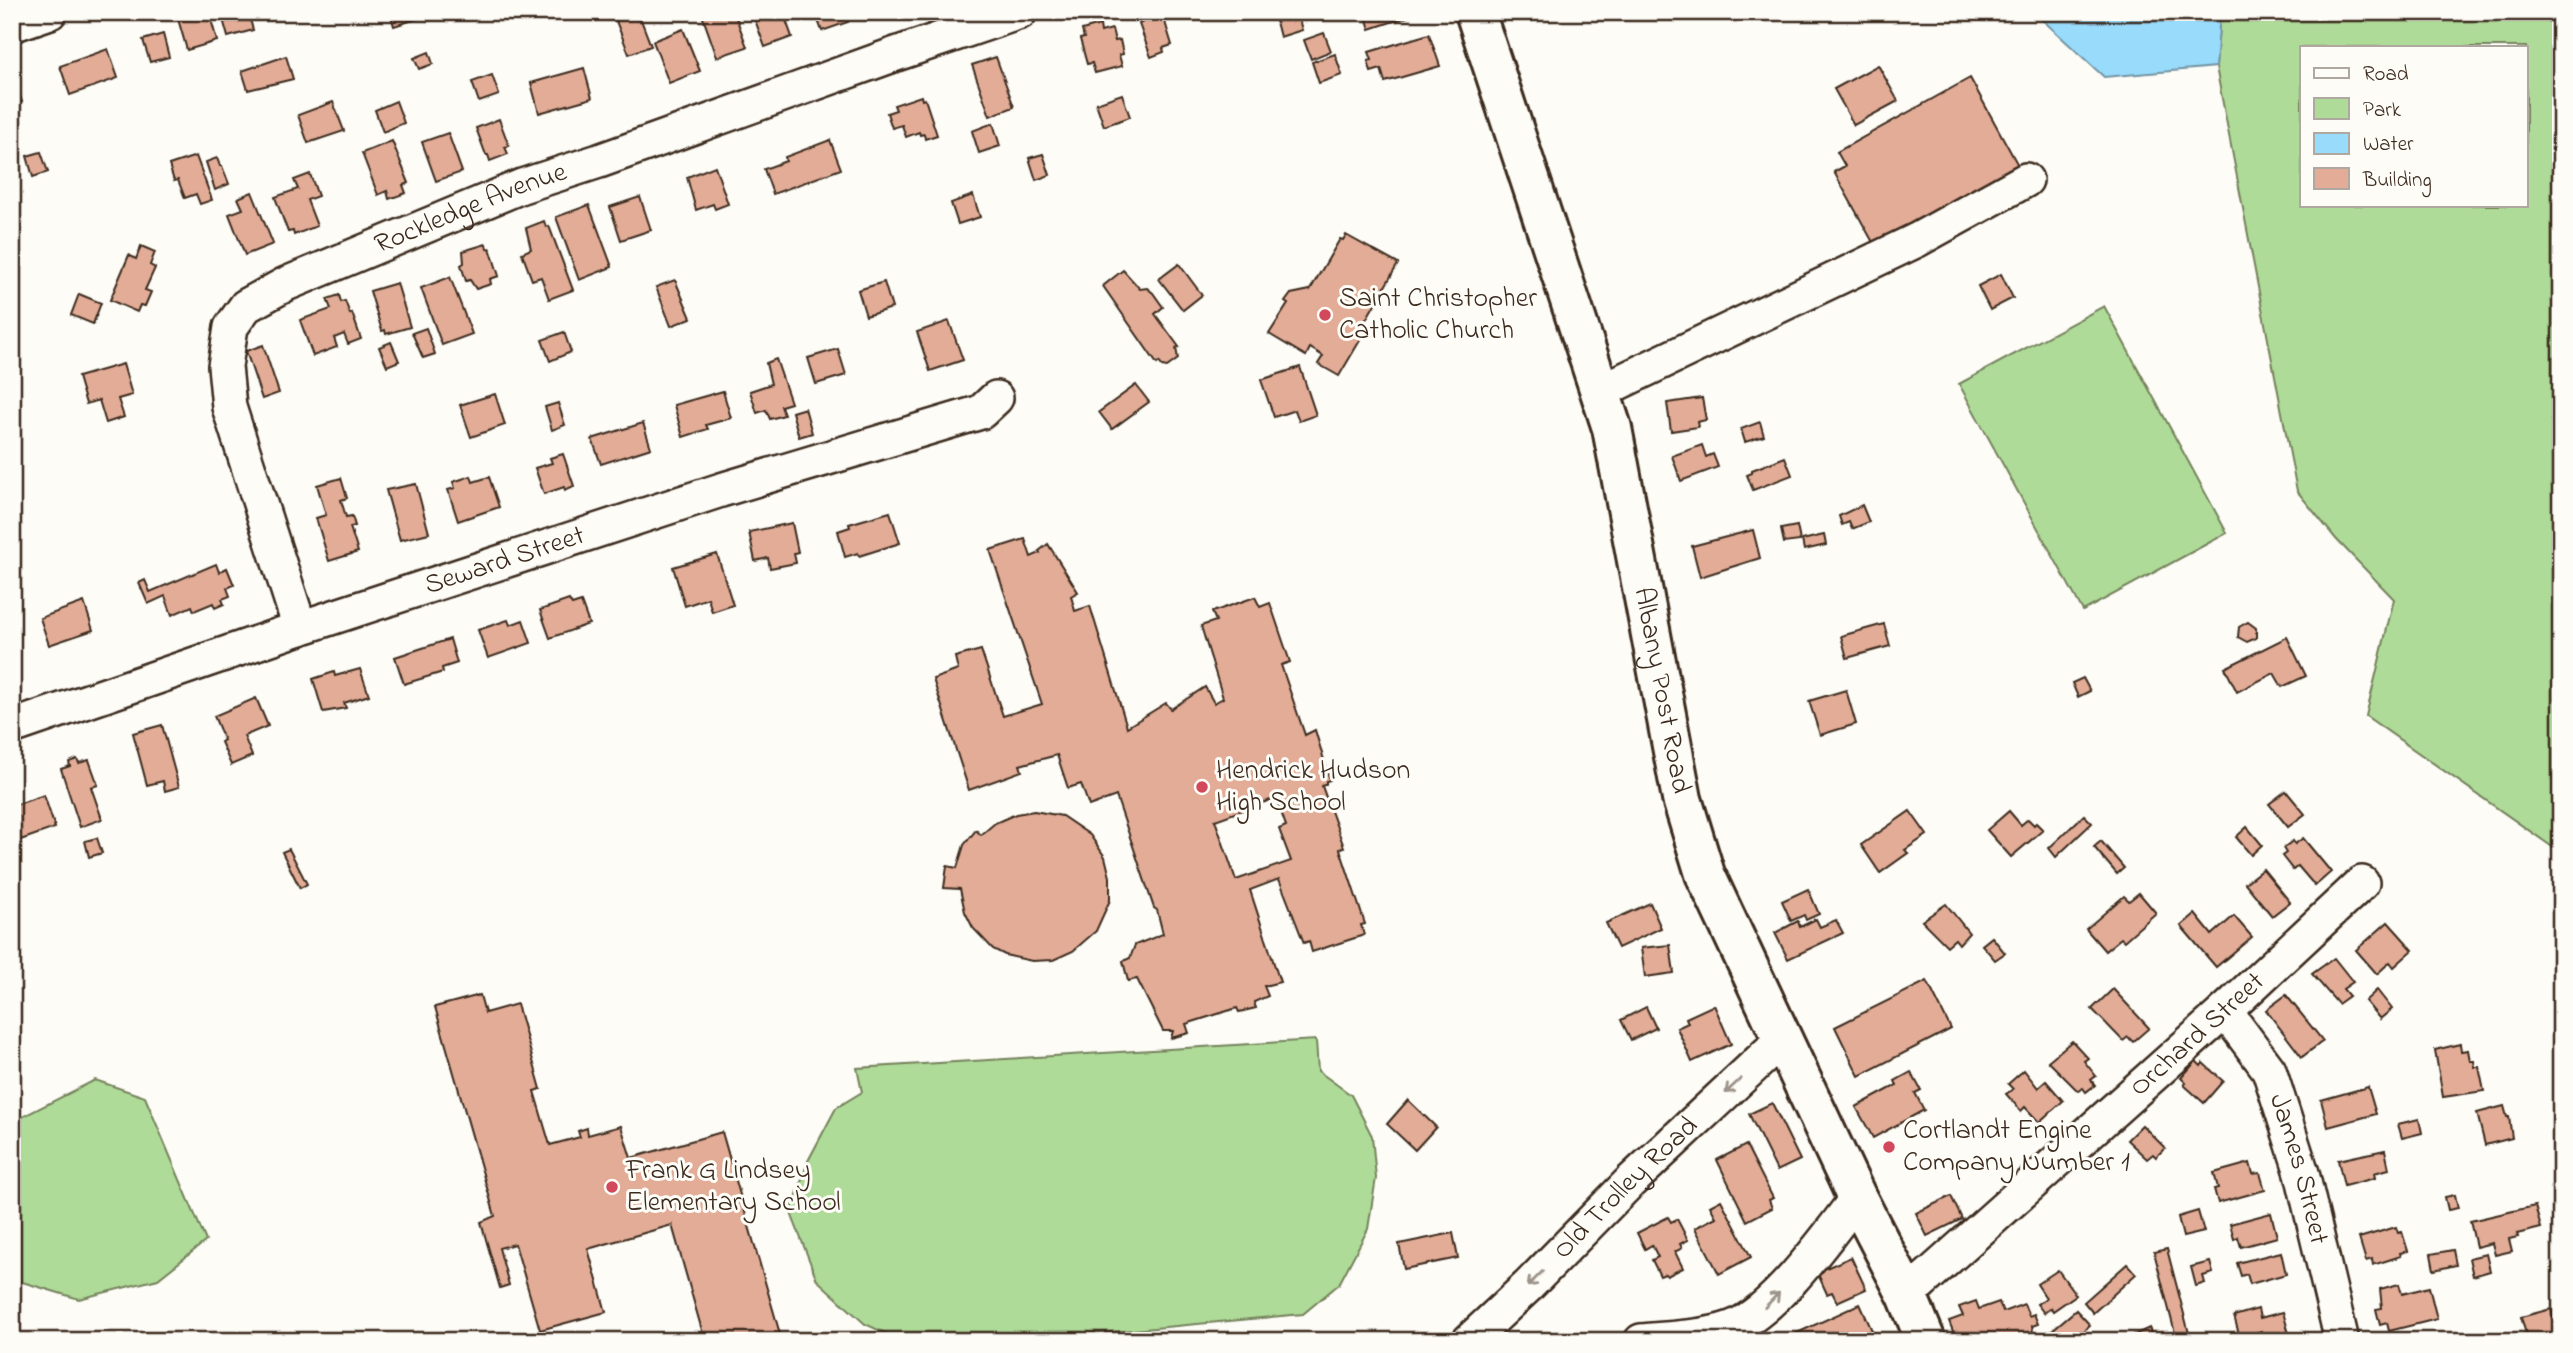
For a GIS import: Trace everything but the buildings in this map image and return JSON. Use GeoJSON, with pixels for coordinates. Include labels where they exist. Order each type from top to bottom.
{"type":"FeatureCollection","features":[{"type":"Feature","properties":{"kind":"main road","name":"Albany Post Road"},"geometry":{"type":"LineString","coordinates":[[1475,12],[1612,428],[1682,799],[1705,874],[1857,1198],[1907,1295],[1926,1341]]}},
{"type":"Feature","properties":{"kind":"street"},"geometry":{"type":"LineString","coordinates":[[13,25],[50,12]]}},
{"type":"Feature","properties":{"kind":"street","name":"Rockledge Avenue"},"geometry":{"type":"LineString","coordinates":[[300,628],[229,407],[225,366],[231,327],[246,306],[286,284],[522,186],[1020,12]]}},
{"type":"Feature","properties":{"kind":"street"},"geometry":{"type":"LineString","coordinates":[[1599,392],[1917,240],[2026,180]]}},
{"type":"Feature","properties":{"kind":"street","name":"Seward Street"},"geometry":{"type":"LineString","coordinates":[[12,727],[300,628],[721,490],[981,412],[996,398]]}},
{"type":"Feature","properties":{"kind":"street","name":"Orchard Street"},"geometry":{"type":"LineString","coordinates":[[1907,1295],[1929,1272],[2225,1011],[2362,883]]}},
{"type":"Feature","properties":{"kind":"street","name":"James Street"},"geometry":{"type":"LineString","coordinates":[[2225,1011],[2269,1070],[2302,1173],[2342,1341]]}},
{"type":"Feature","properties":{"kind":"street","name":"Old Trolley Road"},"geometry":{"type":"LineString","coordinates":[[1469,1341],[1528,1286],[1631,1181],[1783,1039]]}},
{"type":"Feature","properties":{"kind":"street"},"geometry":{"type":"LineString","coordinates":[[1641,1341],[1704,1336],[1734,1327],[1755,1315],[1770,1303],[1830,1234],[1857,1198]]}},
{"type":"Feature","properties":{"kind":"green space"},"geometry":{"type":"Polygon","coordinates":[[[2220,12],[2561,12],[2561,853],[2366,716],[2394,599],[2336,539],[2297,491],[2216,67],[2220,12]]]}},
{"type":"Feature","properties":{"kind":"green space"},"geometry":{"type":"Polygon","coordinates":[[[2104,306],[2227,533],[2083,611],[1959,384],[2104,306]]]}},
{"type":"Feature","properties":{"kind":"green space"},"geometry":{"type":"Polygon","coordinates":[[[1316,1040],[1318,1071],[1351,1095],[1372,1136],[1376,1178],[1368,1229],[1339,1284],[1303,1314],[1016,1341],[903,1341],[865,1324],[817,1280],[791,1213],[808,1161],[836,1108],[862,1092],[857,1068],[1316,1040]]]}},
{"type":"Feature","properties":{"kind":"green space"},"geometry":{"type":"Polygon","coordinates":[[[95,1080],[145,1097],[206,1241],[158,1279],[79,1299],[19,1281],[12,1274],[12,1122],[95,1080]]]}},
{"type":"Feature","properties":{"kind":"water"},"geometry":{"type":"Polygon","coordinates":[[[2034,12],[2220,12],[2216,67],[2104,77],[2034,12]]]}},
{"type":"Feature","properties":{"kind":"place","name":"Saint Christopher Catholic Church"},"geometry":{"type":"Point","coordinates":[1325,315]}},
{"type":"Feature","properties":{"kind":"place","name":"Hendrick Hudson High School"},"geometry":{"type":"Point","coordinates":[1202,787]}},
{"type":"Feature","properties":{"kind":"place","name":"Cortlandt Engine Company Number 1"},"geometry":{"type":"Point","coordinates":[1889,1147]}},
{"type":"Feature","properties":{"kind":"place","name":"Frank G Lindsey Elementary School"},"geometry":{"type":"Point","coordinates":[612,1187]}}]}
